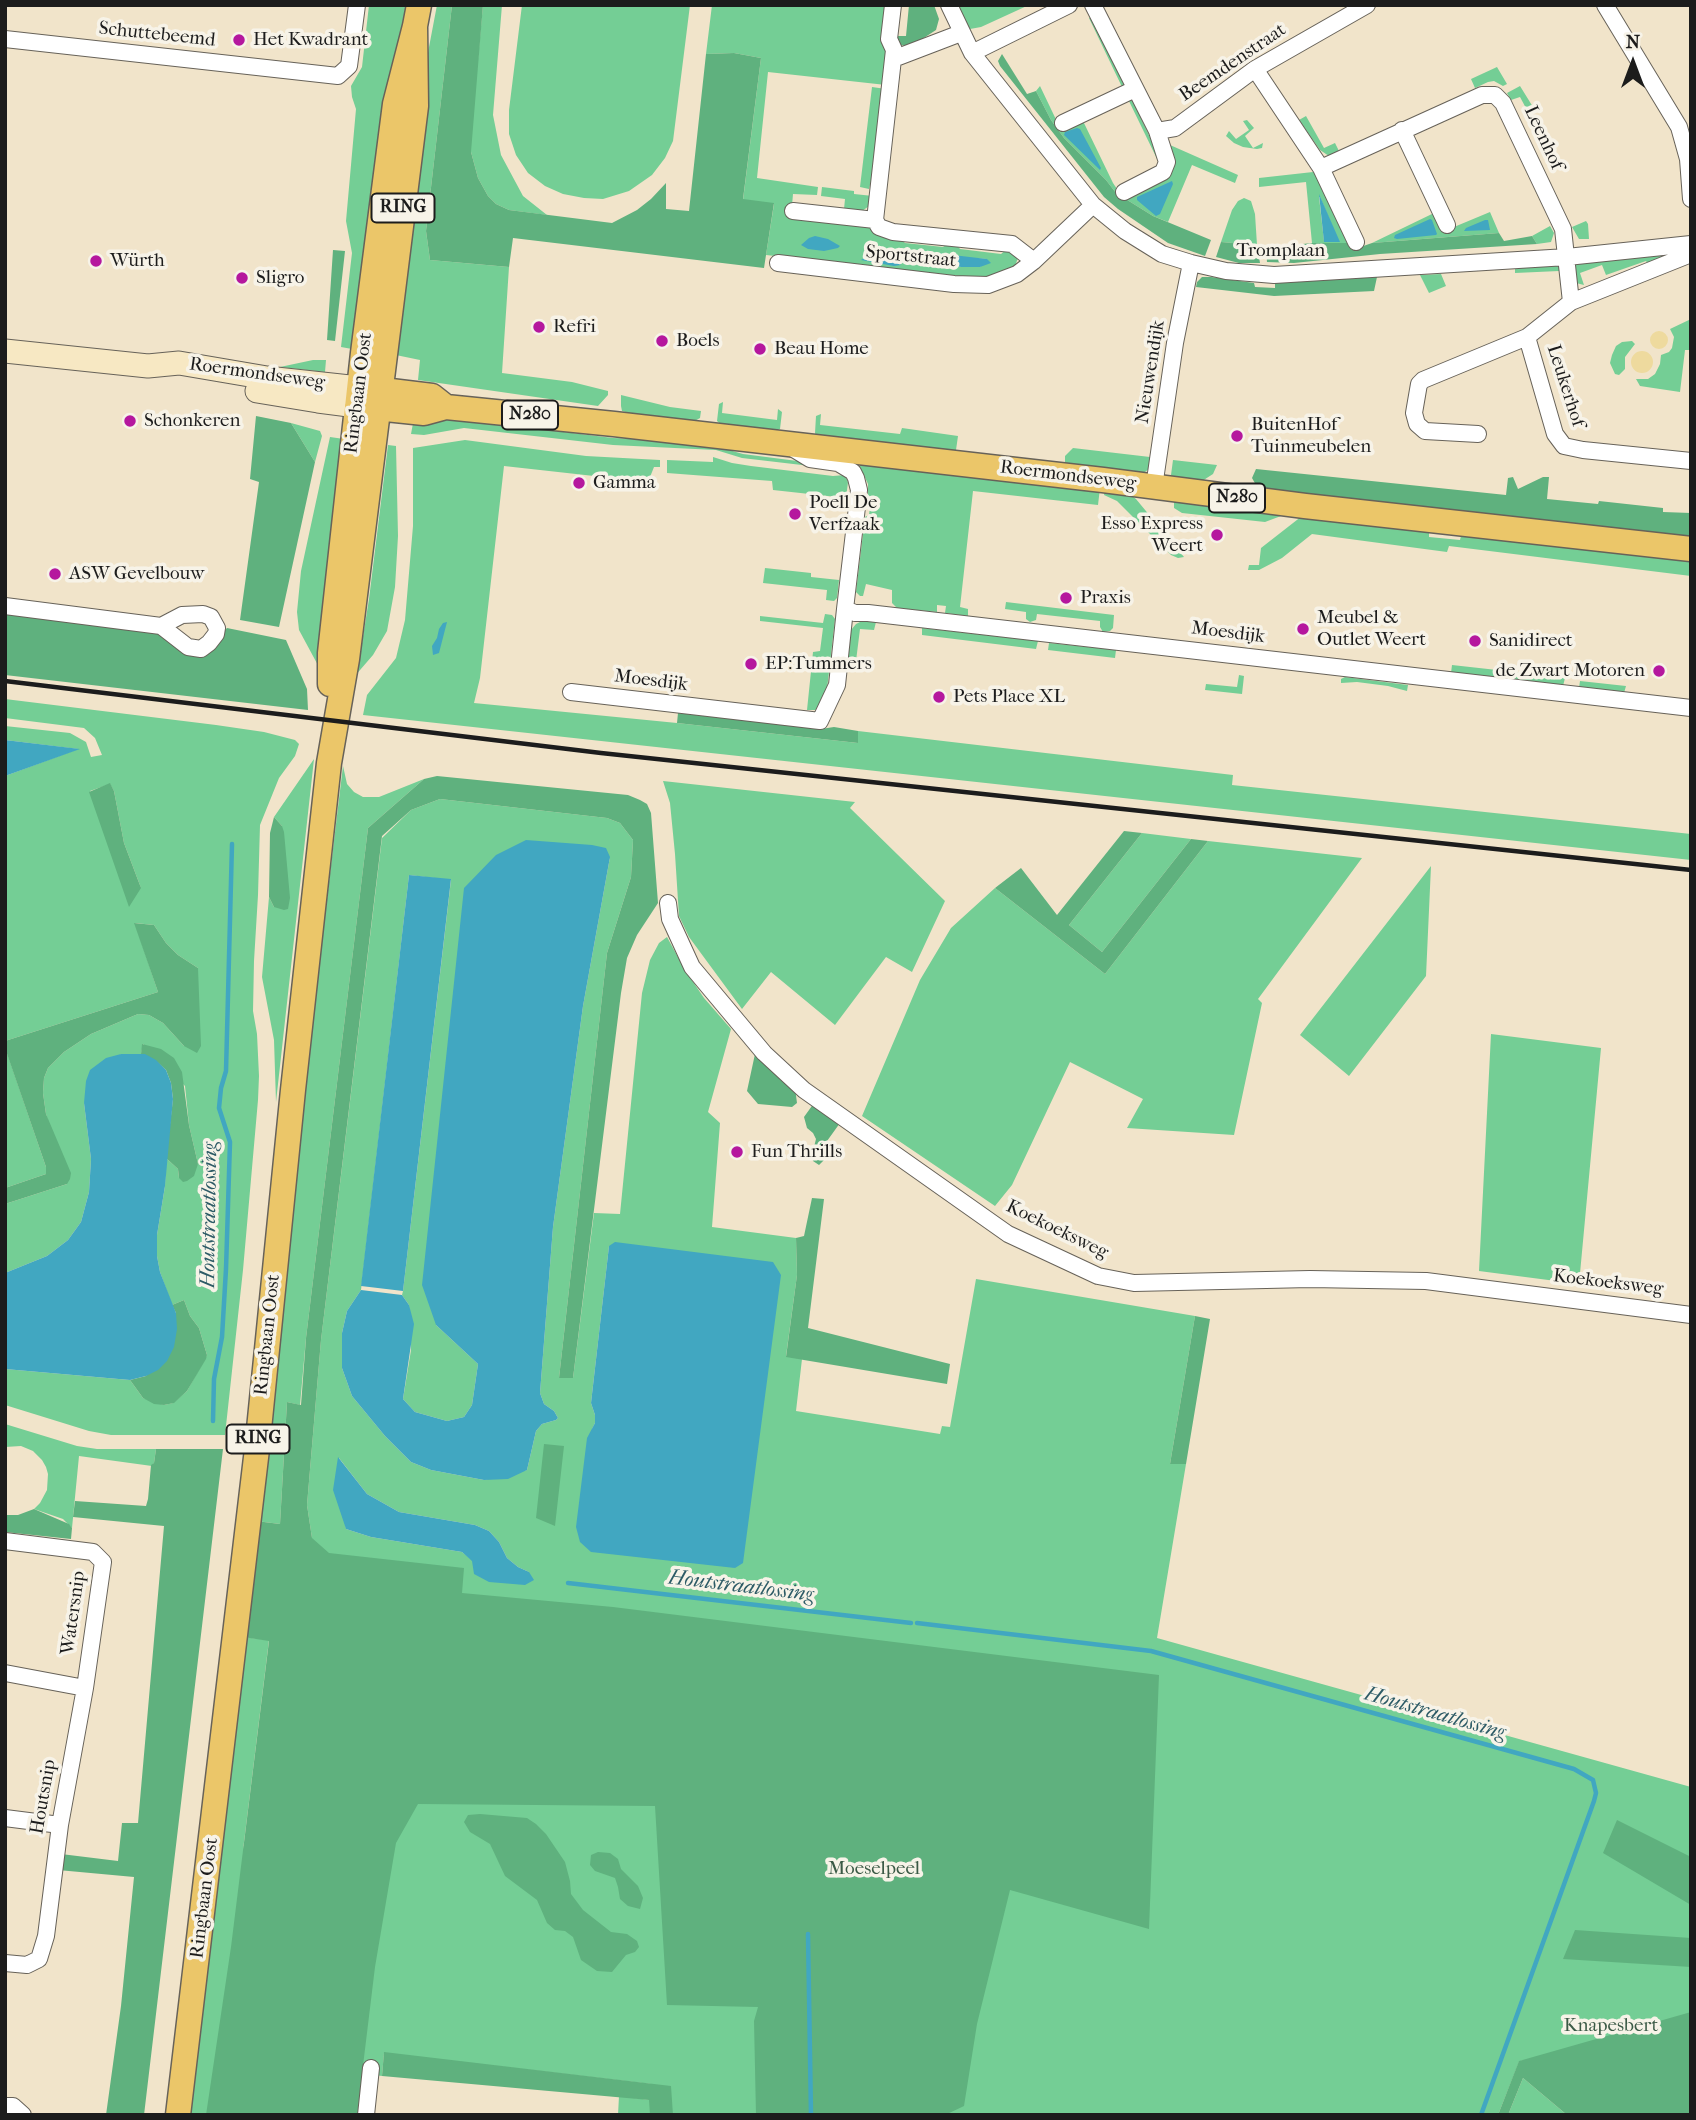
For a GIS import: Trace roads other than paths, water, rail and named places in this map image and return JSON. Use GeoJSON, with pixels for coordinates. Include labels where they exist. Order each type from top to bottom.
{"type":"FeatureCollection","features":[{"type":"Feature","properties":{"kind":"main road","name":"Ringbaan Oost"},"geometry":{"type":"LineString","coordinates":[[178,2115],[257,1449],[329,763],[330,653],[416,106],[417,16]]}},
{"type":"Feature","properties":{"kind":"main road","name":"Roermondseweg"},"geometry":{"type":"LineString","coordinates":[[368,398],[432,396],[446,407],[784,443],[1691,549]]}},
{"type":"Feature","properties":{"kind":"street","name":"Schuttebeemd"},"geometry":{"type":"LineString","coordinates":[[5,39],[338,76],[349,66],[357,5]]}},
{"type":"Feature","properties":{"kind":"street","name":"Sportstraat"},"geometry":{"type":"LineString","coordinates":[[875,220],[894,50],[889,39],[893,5]]}},
{"type":"Feature","properties":{"kind":"street","name":"Tromplaan"},"geometry":{"type":"LineString","coordinates":[[949,5],[972,53],[1093,205],[1125,231],[1162,254],[1226,271],[1274,275],[1567,257],[1691,244]]}},
{"type":"Feature","properties":{"kind":"street"},"geometry":{"type":"LineString","coordinates":[[1093,5],[1157,131],[1167,162],[1163,172],[1124,192]]}},
{"type":"Feature","properties":{"kind":"street","name":"Beemdenstraat"},"geometry":{"type":"LineString","coordinates":[[1157,131],[1175,128],[1255,69],[1367,5]]}},
{"type":"Feature","properties":{"kind":"street"},"geometry":{"type":"LineString","coordinates":[[1605,5],[1679,127],[1688,159],[1691,199]]}},
{"type":"Feature","properties":{"kind":"street"},"geometry":{"type":"LineString","coordinates":[[972,53],[1064,6]]}},
{"type":"Feature","properties":{"kind":"street"},"geometry":{"type":"LineString","coordinates":[[893,59],[961,33]]}},
{"type":"Feature","properties":{"kind":"street"},"geometry":{"type":"LineString","coordinates":[[1255,69],[1321,168],[1356,242]]}},
{"type":"Feature","properties":{"kind":"street"},"geometry":{"type":"LineString","coordinates":[[1063,123],[1135,89]]}},
{"type":"Feature","properties":{"kind":"street","name":"Leenhof"},"geometry":{"type":"LineString","coordinates":[[1321,168],[1482,94],[1495,95],[1503,103],[1563,229],[1567,257]]}},
{"type":"Feature","properties":{"kind":"street"},"geometry":{"type":"LineString","coordinates":[[1402,130],[1447,225]]}},
{"type":"Feature","properties":{"kind":"street","name":"Sportstraat"},"geometry":{"type":"LineString","coordinates":[[778,263],[954,284],[988,285],[1017,274],[1093,205]]}},
{"type":"Feature","properties":{"kind":"street","name":"Sportstraat"},"geometry":{"type":"LineString","coordinates":[[793,211],[875,220],[885,230],[892,232],[1012,244],[1034,261]]}},
{"type":"Feature","properties":{"kind":"street","name":"Leukerhof"},"geometry":{"type":"LineString","coordinates":[[1478,434],[1424,431],[1417,424],[1414,413],[1419,384],[1527,337],[1571,302],[1691,254]]}},
{"type":"Feature","properties":{"kind":"street"},"geometry":{"type":"LineString","coordinates":[[1567,257],[1571,302]]}},
{"type":"Feature","properties":{"kind":"street","name":"Nieuwendijk"},"geometry":{"type":"LineString","coordinates":[[1154,487],[1175,343],[1191,263]]}},
{"type":"Feature","properties":{"kind":"street","name":"Leukerhof"},"geometry":{"type":"LineString","coordinates":[[1527,337],[1555,434],[1564,446],[1691,461]]}},
{"type":"Feature","properties":{"kind":"street","name":"Roermondseweg"},"geometry":{"type":"LineString","coordinates":[[5,351],[148,366],[179,363],[368,398]]}},
{"type":"Feature","properties":{"kind":"street","name":"Moesdijk"},"geometry":{"type":"LineString","coordinates":[[571,692],[820,721],[838,685],[859,490],[853,472],[838,463],[810,459],[784,443]]}},
{"type":"Feature","properties":{"kind":"street"},"geometry":{"type":"LineString","coordinates":[[5,606],[161,626]]}},
{"type":"Feature","properties":{"kind":"street","name":"Moesdijk"},"geometry":{"type":"LineString","coordinates":[[845,609],[855,613],[1691,708]]}},
{"type":"Feature","properties":{"kind":"street","name":"Koekoeksweg"},"geometry":{"type":"LineString","coordinates":[[668,903],[670,919],[692,967],[764,1054],[804,1090],[1008,1234],[1098,1276],[1134,1283],[1310,1279],[1426,1281],[1691,1315]]}},
{"type":"Feature","properties":{"kind":"street","name":"Watersnip"},"geometry":{"type":"LineString","coordinates":[[5,1541],[93,1552],[103,1562],[85,1688]]}},
{"type":"Feature","properties":{"kind":"street"},"geometry":{"type":"LineString","coordinates":[[5,1673],[85,1688]]}},
{"type":"Feature","properties":{"kind":"street","name":"Houtsnip"},"geometry":{"type":"LineString","coordinates":[[5,1963],[27,1965],[39,1959],[46,1936],[60,1825],[85,1688]]}},
{"type":"Feature","properties":{"kind":"street"},"geometry":{"type":"LineString","coordinates":[[5,1818],[60,1825]]}},
{"type":"Feature","properties":{"kind":"street"},"geometry":{"type":"LineString","coordinates":[[366,2115],[371,2068]]}},
{"type":"Feature","properties":{"kind":"street"},"geometry":{"type":"LineString","coordinates":[[5,2106],[13,2106],[23,2115]]}},
{"type":"Feature","properties":{"kind":"water"},"geometry":{"type":"Polygon","coordinates":[[[1080,129],[1100,170],[1064,135],[1065,132],[1080,129]]]}},
{"type":"Feature","properties":{"kind":"water"},"geometry":{"type":"Polygon","coordinates":[[[1172,181],[1160,214],[1156,216],[1137,200],[1137,197],[1172,181]]]}},
{"type":"Feature","properties":{"kind":"water"},"geometry":{"type":"Polygon","coordinates":[[[1319,194],[1340,242],[1324,242],[1319,194]]]}},
{"type":"Feature","properties":{"kind":"water"},"geometry":{"type":"Polygon","coordinates":[[[1430,219],[1436,235],[1394,238],[1395,235],[1430,219]]]}},
{"type":"Feature","properties":{"kind":"water"},"geometry":{"type":"Polygon","coordinates":[[[1488,220],[1490,230],[1464,231],[1466,228],[1488,220]]]}},
{"type":"Feature","properties":{"kind":"water"},"geometry":{"type":"Polygon","coordinates":[[[815,236],[840,246],[824,251],[808,249],[801,245],[815,236]]]}},
{"type":"Feature","properties":{"kind":"water"},"geometry":{"type":"Polygon","coordinates":[[[918,251],[987,259],[991,263],[980,267],[961,267],[938,263],[916,254],[918,251]]]}},
{"type":"Feature","properties":{"kind":"water"},"geometry":{"type":"Polygon","coordinates":[[[876,254],[890,256],[901,265],[861,260],[876,254]]]}},
{"type":"Feature","properties":{"kind":"water"},"geometry":{"type":"Polygon","coordinates":[[[447,622],[439,653],[433,655],[432,646],[439,629],[447,622]]]}},
{"type":"Feature","properties":{"kind":"water"},"geometry":{"type":"Polygon","coordinates":[[[5,740],[80,749],[5,776],[5,740]]]}},
{"type":"Feature","properties":{"kind":"water"},"geometry":{"type":"Polygon","coordinates":[[[526,840],[592,845],[606,848],[610,857],[583,1006],[553,1227],[540,1393],[544,1404],[554,1411],[558,1418],[542,1424],[536,1431],[527,1470],[508,1479],[484,1480],[431,1470],[411,1462],[385,1436],[352,1396],[342,1368],[342,1333],[347,1311],[361,1290],[402,1295],[409,1305],[414,1324],[403,1399],[415,1412],[447,1421],[464,1417],[472,1405],[478,1364],[436,1325],[422,1285],[464,888],[496,855],[526,840]]]}},
{"type":"Feature","properties":{"kind":"water"},"geometry":{"type":"Polygon","coordinates":[[[409,875],[451,879],[403,1291],[361,1286],[409,875]]]}},
{"type":"Feature","properties":{"kind":"water"},"geometry":{"type":"Polygon","coordinates":[[[121,1054],[145,1054],[156,1060],[166,1070],[171,1083],[173,1099],[165,1186],[157,1235],[157,1256],[160,1272],[176,1313],[174,1347],[167,1361],[158,1370],[130,1380],[5,1369],[5,1273],[47,1256],[68,1240],[81,1222],[89,1192],[91,1159],[84,1103],[86,1081],[90,1070],[106,1058],[121,1054]]]}},
{"type":"Feature","properties":{"kind":"water"},"geometry":{"type":"Polygon","coordinates":[[[615,1242],[773,1262],[781,1275],[743,1563],[735,1568],[591,1552],[580,1542],[576,1527],[587,1438],[595,1423],[591,1403],[609,1246],[615,1242]]]}},
{"type":"Feature","properties":{"kind":"water"},"geometry":{"type":"Polygon","coordinates":[[[338,1457],[367,1494],[399,1512],[475,1525],[489,1531],[499,1542],[507,1558],[529,1572],[534,1580],[525,1585],[489,1582],[474,1574],[472,1561],[462,1552],[371,1537],[346,1529],[333,1490],[338,1457]]]}},
{"type":"Feature","properties":{"kind":"waterway","name":"Houtstraatlossing"},"geometry":{"type":"LineString","coordinates":[[213,1421],[214,1379],[222,1337],[226,1269],[230,1142],[219,1108],[226,1071],[232,844]]}},
{"type":"Feature","properties":{"kind":"waterway","name":"Houtstraatlossing"},"geometry":{"type":"LineString","coordinates":[[568,1583],[911,1623]]}},
{"type":"Feature","properties":{"kind":"waterway","name":"Houtstraatlossing"},"geometry":{"type":"LineString","coordinates":[[917,1623],[1151,1651],[1574,1769],[1593,1780],[1596,1793],[1594,1801],[1481,2115]]}},
{"type":"Feature","properties":{"kind":"waterway"},"geometry":{"type":"LineString","coordinates":[[808,1934],[811,2115]]}},
{"type":"Feature","properties":{"kind":"railway"},"geometry":{"type":"LineString","coordinates":[[5,681],[601,753],[1691,870]]}},
{"type":"Feature","properties":{"kind":"place","name":"Het Kwadrant"},"geometry":{"type":"Point","coordinates":[239,40]}},
{"type":"Feature","properties":{"kind":"place","name":"Würth"},"geometry":{"type":"Point","coordinates":[96,261]}},
{"type":"Feature","properties":{"kind":"place","name":"Sligro"},"geometry":{"type":"Point","coordinates":[242,278]}},
{"type":"Feature","properties":{"kind":"place","name":"Refri"},"geometry":{"type":"Point","coordinates":[539,327]}},
{"type":"Feature","properties":{"kind":"place","name":"Boels"},"geometry":{"type":"Point","coordinates":[662,341]}},
{"type":"Feature","properties":{"kind":"place","name":"Beau Home"},"geometry":{"type":"Point","coordinates":[760,349]}},
{"type":"Feature","properties":{"kind":"place","name":"Schonkeren"},"geometry":{"type":"Point","coordinates":[130,421]}},
{"type":"Feature","properties":{"kind":"place","name":"BuitenHof Tuinmeubelen"},"geometry":{"type":"Point","coordinates":[1237,436]}},
{"type":"Feature","properties":{"kind":"place","name":"Gamma"},"geometry":{"type":"Point","coordinates":[579,483]}},
{"type":"Feature","properties":{"kind":"place","name":"Poell De Verfzaak"},"geometry":{"type":"Point","coordinates":[795,514]}},
{"type":"Feature","properties":{"kind":"place","name":"Esso Express Weert"},"geometry":{"type":"Point","coordinates":[1217,535]}},
{"type":"Feature","properties":{"kind":"place","name":"ASW Gevelbouw"},"geometry":{"type":"Point","coordinates":[55,574]}},
{"type":"Feature","properties":{"kind":"place","name":"Praxis"},"geometry":{"type":"Point","coordinates":[1066,598]}},
{"type":"Feature","properties":{"kind":"place","name":"Meubel & Outlet Weert"},"geometry":{"type":"Point","coordinates":[1303,629]}},
{"type":"Feature","properties":{"kind":"place","name":"Sanidirect"},"geometry":{"type":"Point","coordinates":[1475,641]}},
{"type":"Feature","properties":{"kind":"place","name":"EP:Tummers"},"geometry":{"type":"Point","coordinates":[751,664]}},
{"type":"Feature","properties":{"kind":"place","name":"de Zwart Motoren"},"geometry":{"type":"Point","coordinates":[1659,671]}},
{"type":"Feature","properties":{"kind":"place","name":"Pets Place XL"},"geometry":{"type":"Point","coordinates":[939,697]}},
{"type":"Feature","properties":{"kind":"place","name":"Fun Thrills"},"geometry":{"type":"Point","coordinates":[737,1152]}},
{"type":"Feature","properties":{"kind":"park label","name":"Moeselpeel"},"geometry":{"type":"Point","coordinates":[874,1869]}},
{"type":"Feature","properties":{"kind":"park label","name":"Knapesbert"},"geometry":{"type":"Point","coordinates":[1611,2026]}}]}
